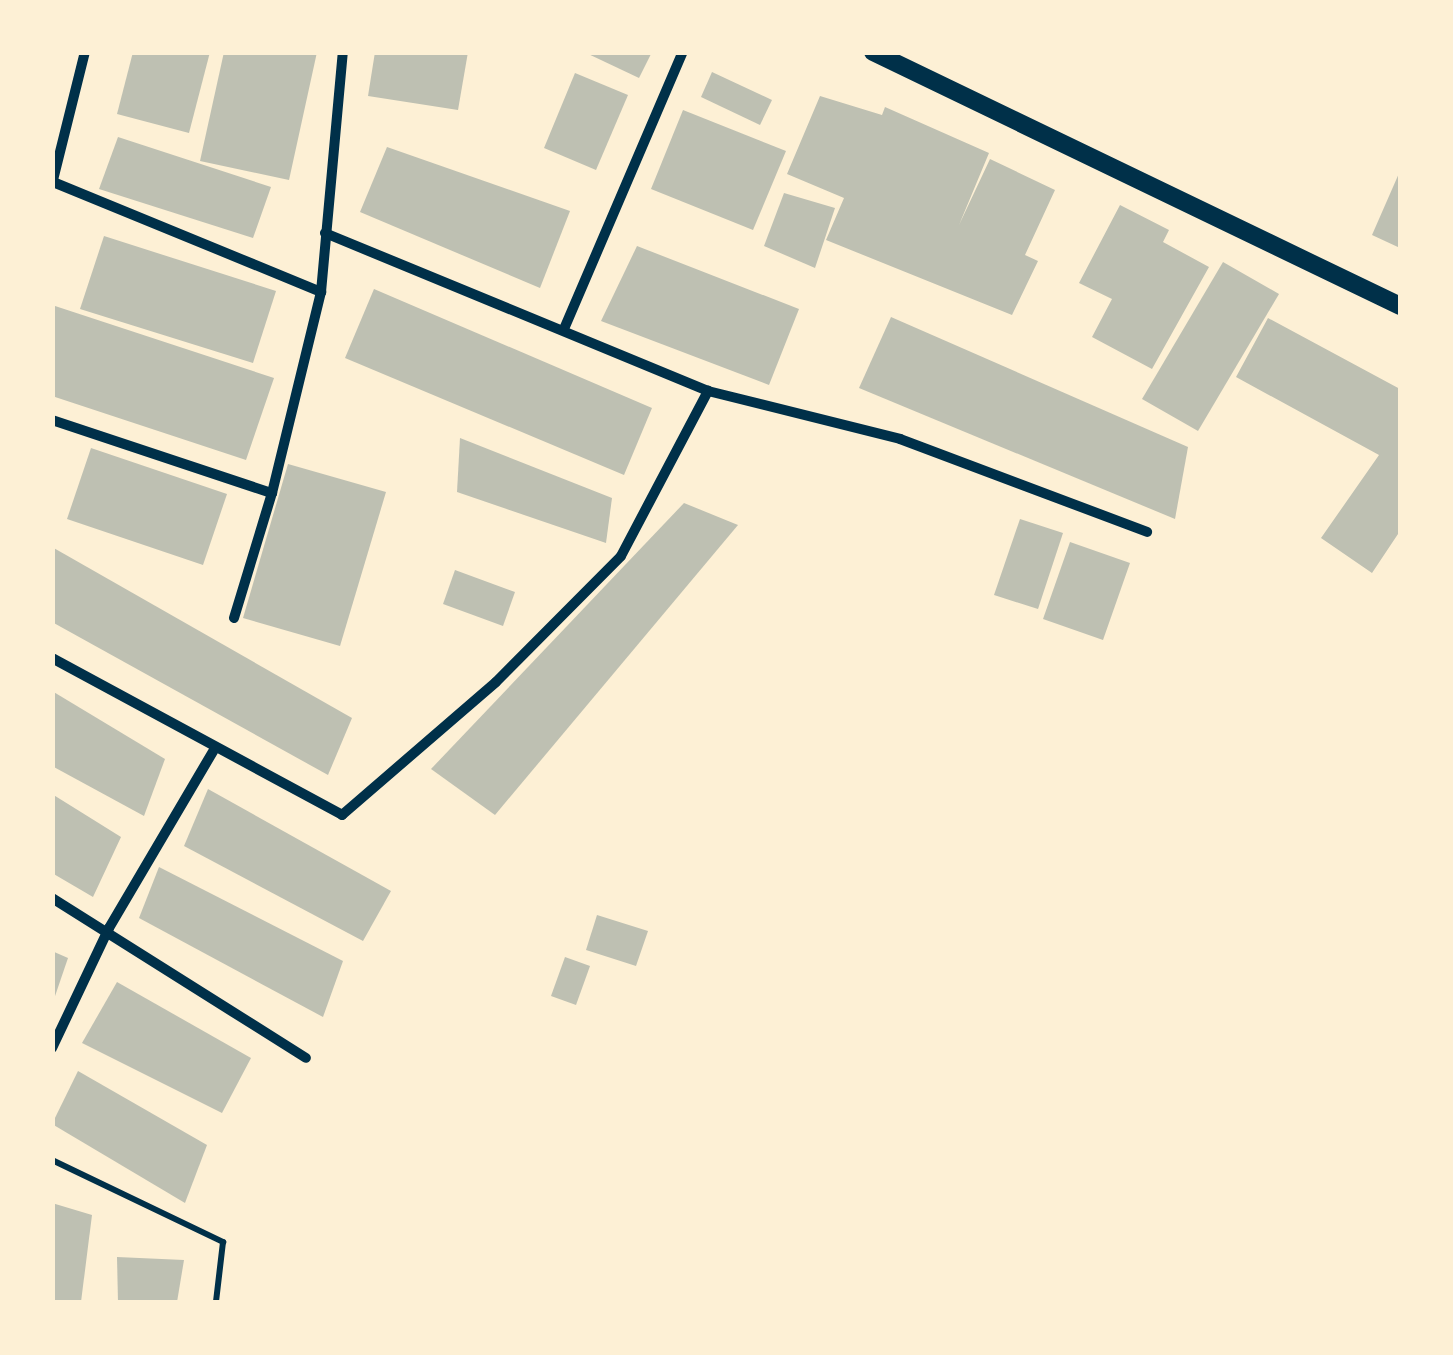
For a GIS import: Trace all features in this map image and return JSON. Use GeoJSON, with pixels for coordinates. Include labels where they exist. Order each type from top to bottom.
{"type":"FeatureCollection","features":[{"type":"Feature","properties":{"kind":"street"},"geometry":{"type":"LineString","coordinates":[[85,52],[53,183],[321,292]]}},
{"type":"Feature","properties":{"kind":"street"},"geometry":{"type":"LineString","coordinates":[[234,618],[272,493],[321,292],[343,52]]}},
{"type":"Feature","properties":{"kind":"street"},"geometry":{"type":"LineString","coordinates":[[564,330],[683,52]]}},
{"type":"Feature","properties":{"kind":"street"},"geometry":{"type":"LineString","coordinates":[[873,52],[1400,306]]}},
{"type":"Feature","properties":{"kind":"street"},"geometry":{"type":"LineString","coordinates":[[324,233],[708,391],[900,439],[1147,532]]}},
{"type":"Feature","properties":{"kind":"street"},"geometry":{"type":"LineString","coordinates":[[52,658],[332,816],[355,807],[622,556],[708,391]]}},
{"type":"Feature","properties":{"kind":"street"},"geometry":{"type":"LineString","coordinates":[[52,420],[272,493]]}},
{"type":"Feature","properties":{"kind":"street"},"geometry":{"type":"LineString","coordinates":[[52,1048],[109,928],[215,748]]}},
{"type":"Feature","properties":{"kind":"street"},"geometry":{"type":"LineString","coordinates":[[52,898],[109,928],[306,1058]]}},
{"type":"Feature","properties":{"kind":"path"},"geometry":{"type":"LineString","coordinates":[[52,1160],[224,1242],[216,1302]]}},
{"type":"Feature","properties":{"kind":"building"},"geometry":{"type":"Polygon","coordinates":[[[133,52],[210,52],[189,133],[117,114],[133,52]]]}},
{"type":"Feature","properties":{"kind":"building"},"geometry":{"type":"Polygon","coordinates":[[[224,52],[317,52],[289,180],[200,161],[224,52]]]}},
{"type":"Feature","properties":{"kind":"building"},"geometry":{"type":"Polygon","coordinates":[[[375,52],[468,52],[458,110],[368,96],[375,52]]]}},
{"type":"Feature","properties":{"kind":"building"},"geometry":{"type":"Polygon","coordinates":[[[584,52],[652,52],[639,78],[584,52]]]}},
{"type":"Feature","properties":{"kind":"building"},"geometry":{"type":"Polygon","coordinates":[[[712,72],[772,100],[760,125],[701,97],[712,72]]]}},
{"type":"Feature","properties":{"kind":"building"},"geometry":{"type":"Polygon","coordinates":[[[575,73],[628,95],[596,170],[544,148],[575,73]]]}},
{"type":"Feature","properties":{"kind":"building"},"geometry":{"type":"Polygon","coordinates":[[[820,96],[882,115],[885,107],[989,153],[959,225],[990,159],[1055,190],[1025,255],[1038,261],[1012,315],[826,240],[844,198],[787,174],[820,96]]]}},
{"type":"Feature","properties":{"kind":"building"},"geometry":{"type":"Polygon","coordinates":[[[683,110],[786,151],[753,230],[651,189],[683,110]]]}},
{"type":"Feature","properties":{"kind":"building"},"geometry":{"type":"Polygon","coordinates":[[[118,137],[271,187],[253,238],[99,189],[118,137]]]}},
{"type":"Feature","properties":{"kind":"building"},"geometry":{"type":"Polygon","coordinates":[[[387,147],[570,211],[540,288],[360,212],[387,147]]]}},
{"type":"Feature","properties":{"kind":"building"},"geometry":{"type":"Polygon","coordinates":[[[1400,171],[1400,248],[1372,235],[1400,171]]]}},
{"type":"Feature","properties":{"kind":"building"},"geometry":{"type":"Polygon","coordinates":[[[784,193],[835,208],[815,268],[764,246],[784,193]]]}},
{"type":"Feature","properties":{"kind":"building"},"geometry":{"type":"Polygon","coordinates":[[[1120,205],[1169,230],[1163,242],[1209,267],[1152,369],[1092,337],[1112,299],[1079,283],[1120,205]]]}},
{"type":"Feature","properties":{"kind":"building"},"geometry":{"type":"Polygon","coordinates":[[[104,236],[276,291],[253,363],[80,309],[104,236]]]}},
{"type":"Feature","properties":{"kind":"building"},"geometry":{"type":"Polygon","coordinates":[[[637,246],[799,309],[769,385],[601,321],[637,246]]]}},
{"type":"Feature","properties":{"kind":"building"},"geometry":{"type":"Polygon","coordinates":[[[1223,262],[1279,294],[1198,431],[1142,399],[1223,262]]]}},
{"type":"Feature","properties":{"kind":"building"},"geometry":{"type":"Polygon","coordinates":[[[374,289],[652,408],[624,475],[345,358],[374,289]]]}},
{"type":"Feature","properties":{"kind":"building"},"geometry":{"type":"Polygon","coordinates":[[[52,305],[274,378],[246,460],[52,396],[52,305]]]}},
{"type":"Feature","properties":{"kind":"building"},"geometry":{"type":"Polygon","coordinates":[[[891,317],[1188,447],[1175,519],[859,388],[891,317]]]}},
{"type":"Feature","properties":{"kind":"building"},"geometry":{"type":"Polygon","coordinates":[[[1268,318],[1400,389],[1400,531],[1372,573],[1321,538],[1379,455],[1236,377],[1268,318]]]}},
{"type":"Feature","properties":{"kind":"building"},"geometry":{"type":"Polygon","coordinates":[[[460,438],[612,498],[606,543],[457,492],[460,438]]]}},
{"type":"Feature","properties":{"kind":"building"},"geometry":{"type":"Polygon","coordinates":[[[91,448],[227,494],[203,565],[67,519],[91,448]]]}},
{"type":"Feature","properties":{"kind":"building"},"geometry":{"type":"Polygon","coordinates":[[[288,464],[386,492],[340,646],[243,618],[288,464]]]}},
{"type":"Feature","properties":{"kind":"building"},"geometry":{"type":"Polygon","coordinates":[[[684,503],[738,525],[495,815],[431,769],[684,503]]]}},
{"type":"Feature","properties":{"kind":"building"},"geometry":{"type":"Polygon","coordinates":[[[1020,519],[1063,533],[1038,609],[994,595],[1020,519]]]}},
{"type":"Feature","properties":{"kind":"building"},"geometry":{"type":"Polygon","coordinates":[[[1070,542],[1130,563],[1103,640],[1043,619],[1070,542]]]}},
{"type":"Feature","properties":{"kind":"building"},"geometry":{"type":"Polygon","coordinates":[[[52,547],[352,718],[328,775],[52,622],[52,547]]]}},
{"type":"Feature","properties":{"kind":"building"},"geometry":{"type":"Polygon","coordinates":[[[455,570],[515,592],[503,626],[443,604],[455,570]]]}},
{"type":"Feature","properties":{"kind":"building"},"geometry":{"type":"Polygon","coordinates":[[[52,691],[165,759],[144,816],[52,766],[52,691]]]}},
{"type":"Feature","properties":{"kind":"building"},"geometry":{"type":"Polygon","coordinates":[[[208,789],[391,891],[363,941],[184,846],[208,789]]]}},
{"type":"Feature","properties":{"kind":"building"},"geometry":{"type":"Polygon","coordinates":[[[52,794],[121,837],[93,897],[52,873],[52,794]]]}},
{"type":"Feature","properties":{"kind":"building"},"geometry":{"type":"Polygon","coordinates":[[[159,867],[343,961],[323,1017],[139,918],[159,867]]]}},
{"type":"Feature","properties":{"kind":"building"},"geometry":{"type":"Polygon","coordinates":[[[597,915],[648,931],[636,966],[586,950],[597,915]]]}},
{"type":"Feature","properties":{"kind":"building"},"geometry":{"type":"Polygon","coordinates":[[[52,951],[68,958],[53,1002],[52,1002],[52,951]]]}},
{"type":"Feature","properties":{"kind":"building"},"geometry":{"type":"Polygon","coordinates":[[[565,957],[590,966],[576,1005],[551,996],[565,957]]]}},
{"type":"Feature","properties":{"kind":"building"},"geometry":{"type":"Polygon","coordinates":[[[117,982],[251,1058],[222,1113],[82,1043],[117,982]]]}},
{"type":"Feature","properties":{"kind":"building"},"geometry":{"type":"Polygon","coordinates":[[[78,1071],[207,1145],[185,1203],[52,1124],[78,1071]]]}},
{"type":"Feature","properties":{"kind":"building"},"geometry":{"type":"Polygon","coordinates":[[[52,1203],[92,1215],[81,1302],[52,1302],[52,1203]]]}},
{"type":"Feature","properties":{"kind":"building"},"geometry":{"type":"Polygon","coordinates":[[[117,1257],[184,1260],[177,1302],[118,1302],[117,1257]]]}}]}
